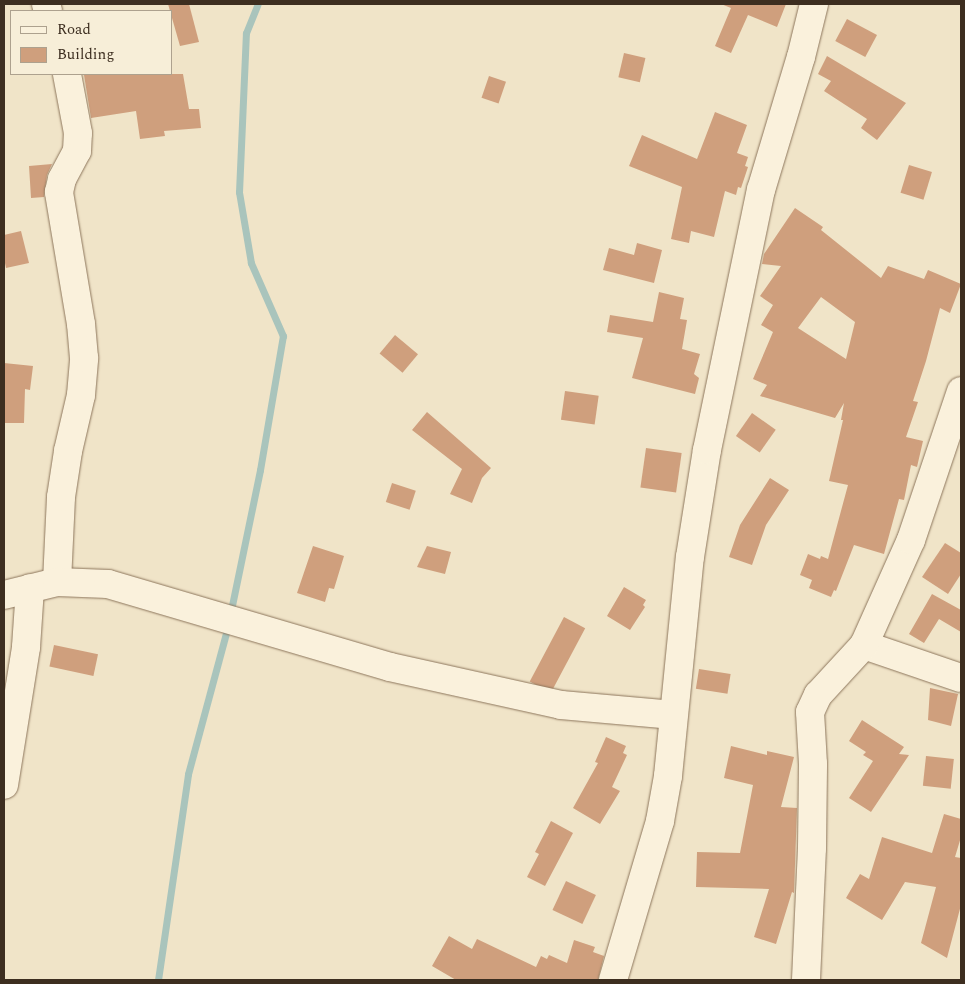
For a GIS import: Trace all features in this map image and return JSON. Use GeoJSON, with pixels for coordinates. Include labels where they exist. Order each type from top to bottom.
{"type":"FeatureCollection","features":[{"type":"Feature","properties":{"kind":"street"},"geometry":{"type":"LineString","coordinates":[[613,980],[660,821],[668,776],[690,558],[707,450],[761,190],[802,56],[814,4]]}},
{"type":"Feature","properties":{"kind":"street"},"geometry":{"type":"LineString","coordinates":[[57,582],[61,497],[68,451],[81,395],[84,358],[81,324],[59,192],[62,179],[77,151],[78,133],[67,75]]}},
{"type":"Feature","properties":{"kind":"street"},"geometry":{"type":"LineString","coordinates":[[806,980],[812,848],[813,764],[810,712],[818,694],[864,645],[912,540],[961,391]]}},
{"type":"Feature","properties":{"kind":"street"},"geometry":{"type":"LineString","coordinates":[[4,594],[57,582],[108,584],[390,667],[561,705],[674,715]]}},
{"type":"Feature","properties":{"kind":"street"},"geometry":{"type":"LineString","coordinates":[[4,785],[26,647],[30,588]]}},
{"type":"Feature","properties":{"kind":"street"},"geometry":{"type":"LineString","coordinates":[[864,645],[961,678]]}},
{"type":"Feature","properties":{"kind":"building"},"geometry":{"type":"Polygon","coordinates":[[[168,4],[189,4],[199,42],[180,46],[172,18],[172,10],[170,10],[168,4]]]}},
{"type":"Feature","properties":{"kind":"building"},"geometry":{"type":"Polygon","coordinates":[[[721,4],[786,4],[777,27],[748,15],[731,53],[715,46],[731,8],[721,4]]]}},
{"type":"Feature","properties":{"kind":"building"},"geometry":{"type":"Polygon","coordinates":[[[847,19],[877,35],[865,57],[835,41],[847,19]]]}},
{"type":"Feature","properties":{"kind":"building"},"geometry":{"type":"Polygon","coordinates":[[[624,53],[645,58],[640,82],[618,77],[624,53]]]}},
{"type":"Feature","properties":{"kind":"building"},"geometry":{"type":"Polygon","coordinates":[[[827,56],[906,103],[877,140],[861,128],[867,119],[824,91],[831,81],[818,74],[827,56]]]}},
{"type":"Feature","properties":{"kind":"building"},"geometry":{"type":"Polygon","coordinates":[[[183,74],[189,109],[199,109],[201,128],[164,131],[165,136],[140,139],[136,111],[91,118],[84,75],[183,74]]]}},
{"type":"Feature","properties":{"kind":"building"},"geometry":{"type":"Polygon","coordinates":[[[489,76],[506,82],[499,104],[482,98],[489,76]]]}},
{"type":"Feature","properties":{"kind":"building"},"geometry":{"type":"Polygon","coordinates":[[[715,112],[747,125],[737,153],[748,157],[745,166],[748,167],[741,188],[738,187],[736,195],[725,191],[714,237],[691,231],[689,243],[671,239],[682,187],[629,166],[642,135],[697,159],[715,112]]]}},
{"type":"Feature","properties":{"kind":"building"},"geometry":{"type":"Polygon","coordinates":[[[52,164],[47,175],[44,197],[31,198],[29,166],[52,164]]]}},
{"type":"Feature","properties":{"kind":"building"},"geometry":{"type":"Polygon","coordinates":[[[909,165],[932,172],[923,200],[901,193],[909,165]]]}},
{"type":"Feature","properties":{"kind":"building"},"geometry":{"type":"Polygon","coordinates":[[[795,208],[823,227],[821,230],[881,278],[888,266],[924,279],[928,270],[961,284],[950,313],[940,308],[913,401],[918,402],[906,437],[923,441],[917,467],[911,465],[904,500],[899,499],[884,554],[854,545],[836,591],[834,590],[831,597],[809,588],[812,580],[800,575],[808,554],[820,559],[821,556],[828,559],[848,485],[829,481],[843,420],[841,420],[844,403],[835,418],[760,396],[767,385],[753,379],[773,332],[761,325],[773,305],[760,296],[781,266],[762,264],[764,254],[795,208]],[[821,297],[798,328],[846,359],[855,322],[821,297]]]}},
{"type":"Feature","properties":{"kind":"building"},"geometry":{"type":"Polygon","coordinates":[[[21,231],[29,263],[6,268],[4,235],[21,231]]]}},
{"type":"Feature","properties":{"kind":"building"},"geometry":{"type":"Polygon","coordinates":[[[637,243],[662,250],[654,283],[603,270],[609,248],[634,255],[637,243]]]}},
{"type":"Feature","properties":{"kind":"building"},"geometry":{"type":"Polygon","coordinates":[[[659,292],[684,298],[680,319],[687,320],[682,349],[700,354],[694,374],[699,378],[695,394],[632,378],[643,338],[607,332],[610,315],[653,322],[659,292]]]}},
{"type":"Feature","properties":{"kind":"building"},"geometry":{"type":"Polygon","coordinates":[[[395,335],[418,354],[403,373],[380,353],[395,335]]]}},
{"type":"Feature","properties":{"kind":"building"},"geometry":{"type":"Polygon","coordinates":[[[4,363],[33,366],[30,390],[25,389],[24,423],[4,423],[4,363]]]}},
{"type":"Feature","properties":{"kind":"building"},"geometry":{"type":"Polygon","coordinates":[[[565,391],[599,396],[595,424],[561,420],[565,391]]]}},
{"type":"Feature","properties":{"kind":"building"},"geometry":{"type":"Polygon","coordinates":[[[427,412],[491,468],[482,478],[472,503],[450,494],[462,469],[412,430],[427,412]]]}},
{"type":"Feature","properties":{"kind":"building"},"geometry":{"type":"Polygon","coordinates":[[[752,413],[776,430],[760,453],[736,436],[752,413]]]}},
{"type":"Feature","properties":{"kind":"building"},"geometry":{"type":"Polygon","coordinates":[[[646,448],[682,453],[676,493],[640,488],[646,448]]]}},
{"type":"Feature","properties":{"kind":"building"},"geometry":{"type":"Polygon","coordinates":[[[770,478],[789,490],[766,525],[752,565],[729,557],[740,525],[770,478]]]}},
{"type":"Feature","properties":{"kind":"building"},"geometry":{"type":"Polygon","coordinates":[[[392,483],[416,491],[410,510],[386,502],[392,483]]]}},
{"type":"Feature","properties":{"kind":"building"},"geometry":{"type":"Polygon","coordinates":[[[945,543],[961,553],[961,574],[948,594],[922,577],[945,543]]]}},
{"type":"Feature","properties":{"kind":"building"},"geometry":{"type":"Polygon","coordinates":[[[313,546],[344,556],[334,589],[329,588],[325,602],[297,593],[313,546]]]}},
{"type":"Feature","properties":{"kind":"building"},"geometry":{"type":"Polygon","coordinates":[[[427,546],[451,552],[445,574],[417,567],[427,546]]]}},
{"type":"Feature","properties":{"kind":"building"},"geometry":{"type":"Polygon","coordinates":[[[624,587],[646,600],[643,605],[645,607],[630,630],[607,616],[624,587]]]}},
{"type":"Feature","properties":{"kind":"building"},"geometry":{"type":"Polygon","coordinates":[[[932,594],[961,610],[961,632],[939,619],[924,643],[909,634],[932,594]]]}},
{"type":"Feature","properties":{"kind":"building"},"geometry":{"type":"Polygon","coordinates":[[[564,617],[585,628],[551,693],[530,681],[564,617]]]}},
{"type":"Feature","properties":{"kind":"building"},"geometry":{"type":"Polygon","coordinates":[[[54,645],[98,654],[93,676],[49,667],[54,645]]]}},
{"type":"Feature","properties":{"kind":"building"},"geometry":{"type":"Polygon","coordinates":[[[699,669],[731,674],[727,694],[696,689],[699,669]]]}},
{"type":"Feature","properties":{"kind":"building"},"geometry":{"type":"Polygon","coordinates":[[[930,688],[958,694],[951,726],[928,720],[930,688]]]}},
{"type":"Feature","properties":{"kind":"building"},"geometry":{"type":"Polygon","coordinates":[[[862,720],[904,747],[899,754],[909,755],[871,812],[849,798],[873,761],[863,755],[866,752],[849,741],[862,720]]]}},
{"type":"Feature","properties":{"kind":"building"},"geometry":{"type":"Polygon","coordinates":[[[606,737],[626,746],[623,753],[627,755],[612,787],[620,791],[600,824],[573,808],[598,763],[595,762],[606,737]]]}},
{"type":"Feature","properties":{"kind":"building"},"geometry":{"type":"Polygon","coordinates":[[[731,746],[767,755],[767,751],[794,757],[781,807],[797,808],[794,893],[792,892],[776,944],[754,937],[769,889],[696,887],[697,852],[740,853],[753,785],[724,778],[731,746]]]}},
{"type":"Feature","properties":{"kind":"building"},"geometry":{"type":"Polygon","coordinates":[[[926,756],[954,759],[951,789],[923,786],[926,756]]]}},
{"type":"Feature","properties":{"kind":"building"},"geometry":{"type":"Polygon","coordinates":[[[944,814],[961,819],[961,837],[955,857],[961,858],[961,905],[947,958],[921,943],[936,887],[905,882],[882,920],[846,898],[860,874],[869,879],[882,837],[932,853],[944,814]]]}},
{"type":"Feature","properties":{"kind":"building"},"geometry":{"type":"Polygon","coordinates":[[[551,821],[573,833],[545,886],[527,877],[539,854],[535,852],[551,821]]]}},
{"type":"Feature","properties":{"kind":"building"},"geometry":{"type":"Polygon","coordinates":[[[566,881],[596,895],[582,924],[552,910],[566,881]]]}},
{"type":"Feature","properties":{"kind":"building"},"geometry":{"type":"Polygon","coordinates":[[[449,936],[472,949],[477,939],[536,967],[541,956],[547,959],[549,955],[567,963],[574,940],[595,947],[593,952],[604,956],[598,980],[456,980],[432,966],[449,936]]]}},
{"type":"Feature","properties":{"kind":"waterway"},"geometry":{"type":"LineString","coordinates":[[230,615],[260,470],[283,336],[251,263],[239,192],[246,33],[258,4]]}},
{"type":"Feature","properties":{"kind":"waterway"},"geometry":{"type":"LineString","coordinates":[[158,980],[188,774],[228,626]]}}]}
